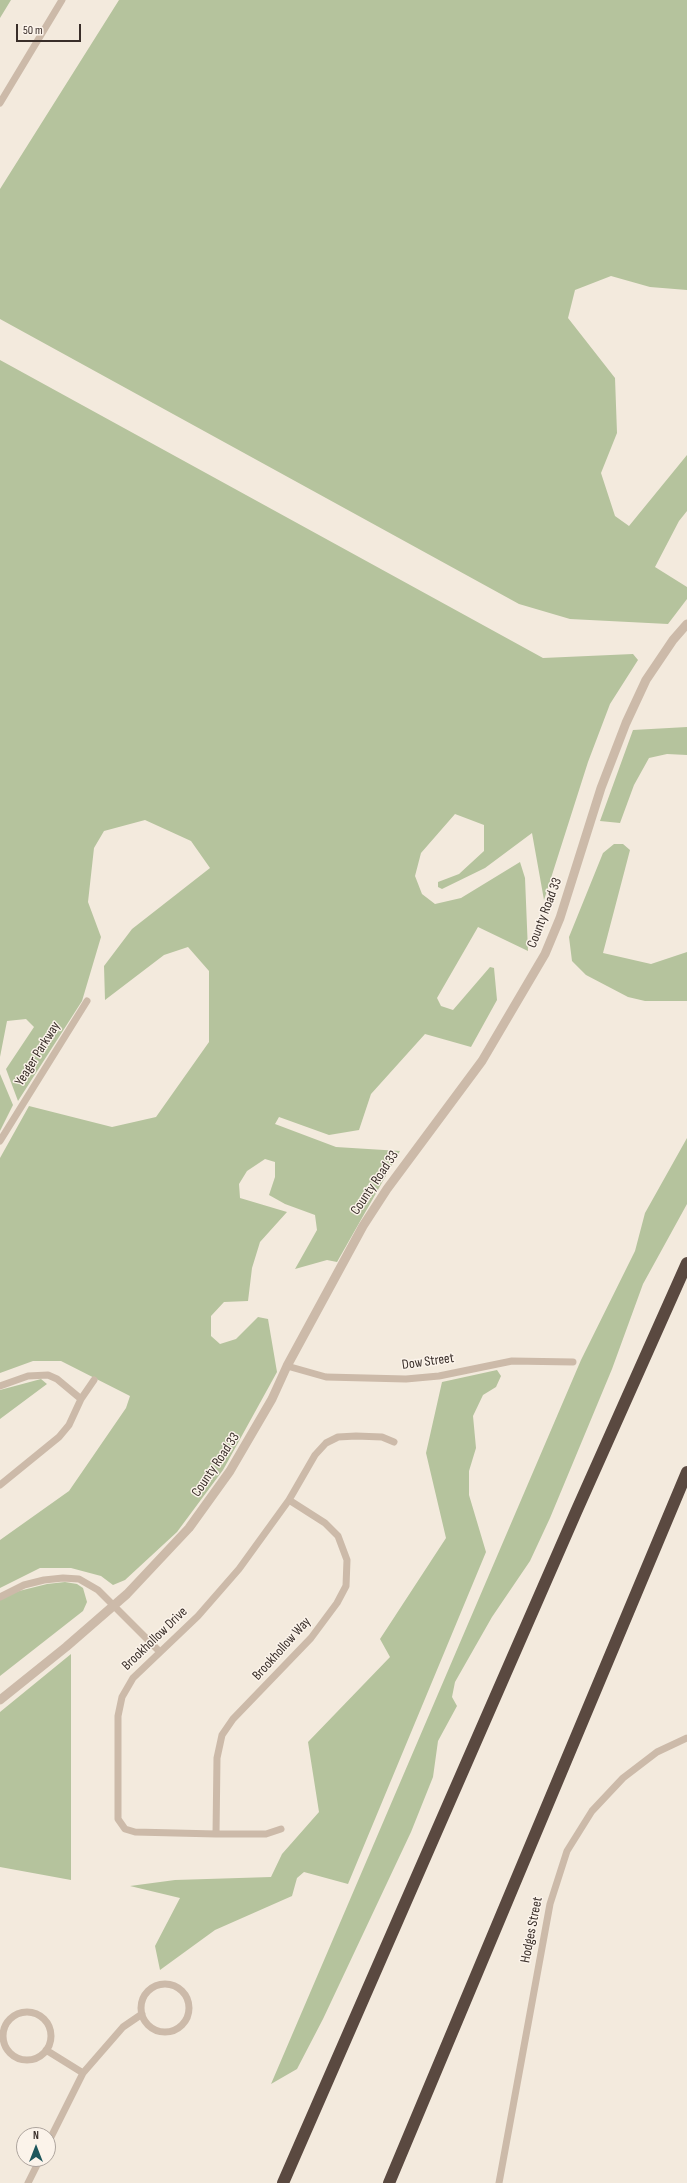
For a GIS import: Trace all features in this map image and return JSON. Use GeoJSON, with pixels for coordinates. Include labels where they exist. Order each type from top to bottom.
{"type":"FeatureCollection","features":[{"type":"Feature","properties":{"kind":"highway"},"geometry":{"type":"LineString","coordinates":[[283,2183],[576,1512],[687,1263]]}},
{"type":"Feature","properties":{"kind":"highway"},"geometry":{"type":"LineString","coordinates":[[389,2183],[687,1472]]}},
{"type":"Feature","properties":{"kind":"street"},"geometry":{"type":"LineString","coordinates":[[0,104],[62,0]]}},
{"type":"Feature","properties":{"kind":"street","name":"County Road 33"},"geometry":{"type":"LineString","coordinates":[[0,1700],[113,1605],[159,1561],[212,1498],[252,1435],[287,1366],[363,1226],[387,1189],[482,1060],[544,954],[560,918],[601,788],[626,723],[646,680],[669,646],[687,624]]}},
{"type":"Feature","properties":{"kind":"street","name":"Yeager Parkway"},"geometry":{"type":"LineString","coordinates":[[0,1141],[86,1001]]}},
{"type":"Feature","properties":{"kind":"street","name":"Dow Street"},"geometry":{"type":"LineString","coordinates":[[287,1366],[326,1377],[406,1379],[439,1376],[512,1362],[574,1362]]}},
{"type":"Feature","properties":{"kind":"street"},"geometry":{"type":"LineString","coordinates":[[0,1386],[28,1376],[48,1374],[57,1379],[81,1399]]}},
{"type":"Feature","properties":{"kind":"street"},"geometry":{"type":"LineString","coordinates":[[0,1485],[59,1437],[94,1380]]}},
{"type":"Feature","properties":{"kind":"street","name":"Brookhollow Drive"},"geometry":{"type":"LineString","coordinates":[[281,1829],[266,1834],[216,1834],[134,1832],[125,1829],[119,1822],[120,1704],[128,1683],[159,1652],[178,1636],[220,1592],[258,1544],[289,1500],[315,1455],[331,1440],[338,1437],[382,1437],[394,1442]]}},
{"type":"Feature","properties":{"kind":"street","name":"Brookhollow Way"},"geometry":{"type":"LineString","coordinates":[[216,1834],[217,1758],[222,1736],[233,1719],[311,1638],[337,1603],[346,1586],[347,1560],[338,1536],[325,1523],[289,1500]]}},
{"type":"Feature","properties":{"kind":"street"},"geometry":{"type":"LineString","coordinates":[[0,1597],[24,1585],[44,1580],[71,1578],[86,1582],[113,1605],[159,1652]]}},
{"type":"Feature","properties":{"kind":"street","name":"Hodges Street"},"geometry":{"type":"LineString","coordinates":[[499,2183],[550,1904],[567,1851],[592,1811],[623,1778],[657,1752],[687,1738]]}},
{"type":"Feature","properties":{"kind":"street"},"geometry":{"type":"LineString","coordinates":[[160,1984],[167,1984],[179,1988],[184,1992],[190,2010],[186,2021],[171,2031],[153,2029],[142,2014],[142,2002],[144,1996],[160,1984]]}},
{"type":"Feature","properties":{"kind":"street"},"geometry":{"type":"LineString","coordinates":[[23,2012],[41,2016],[48,2024],[51,2034],[49,2046],[46,2050],[35,2058],[29,2060],[12,2055],[3,2042],[3,2031],[8,2020],[18,2013],[23,2012]]}},
{"type":"Feature","properties":{"kind":"street"},"geometry":{"type":"LineString","coordinates":[[56,2127],[83,2074],[123,2027],[142,2014]]}},
{"type":"Feature","properties":{"kind":"street"},"geometry":{"type":"LineString","coordinates":[[46,2050],[83,2074]]}},
{"type":"Feature","properties":{"kind":"street"},"geometry":{"type":"LineString","coordinates":[[28,2183],[36,2167]]}},
{"type":"Feature","properties":{"kind":"green space"},"geometry":{"type":"Polygon","coordinates":[[[0,0],[11,0],[0,18],[0,0]]]}},
{"type":"Feature","properties":{"kind":"green space"},"geometry":{"type":"Polygon","coordinates":[[[119,0],[687,0],[687,290],[650,287],[611,276],[575,290],[568,318],[615,378],[617,433],[601,473],[615,516],[629,526],[687,455],[687,511],[679,521],[655,567],[687,587],[687,599],[668,624],[570,619],[519,604],[0,319],[0,189],[119,0]]]}},
{"type":"Feature","properties":{"kind":"green space"},"geometry":{"type":"Polygon","coordinates":[[[0,360],[543,658],[633,654],[638,660],[610,704],[588,762],[544,900],[532,833],[485,868],[442,889],[438,887],[438,882],[459,874],[484,851],[484,825],[455,814],[421,853],[415,876],[422,894],[435,904],[461,898],[520,862],[525,878],[528,951],[478,927],[437,998],[441,1006],[453,1010],[490,967],[494,968],[497,1000],[471,1047],[425,1034],[371,1094],[359,1130],[329,1135],[279,1117],[275,1124],[336,1147],[400,1151],[337,1262],[327,1260],[295,1269],[317,1230],[315,1215],[285,1204],[269,1195],[275,1177],[275,1162],[265,1159],[247,1171],[239,1184],[240,1198],[287,1212],[260,1242],[252,1268],[248,1301],[224,1302],[211,1316],[211,1336],[220,1344],[236,1339],[258,1317],[268,1319],[277,1372],[223,1470],[177,1532],[125,1580],[113,1585],[101,1576],[71,1568],[40,1568],[0,1588],[0,1540],[69,1491],[126,1408],[130,1396],[61,1361],[33,1361],[0,1373],[0,1158],[29,1106],[112,1127],[156,1117],[209,1042],[209,971],[188,947],[164,955],[105,1000],[104,966],[132,929],[210,868],[191,841],[145,820],[104,831],[94,848],[88,902],[101,937],[82,1001],[18,1101],[6,1069],[34,1027],[26,1019],[7,1021],[0,1057],[0,360]]]}},
{"type":"Feature","properties":{"kind":"green space"},"geometry":{"type":"Polygon","coordinates":[[[687,727],[687,755],[667,754],[649,758],[634,785],[620,823],[600,821],[633,730],[687,727]]]}},
{"type":"Feature","properties":{"kind":"green space"},"geometry":{"type":"Polygon","coordinates":[[[614,844],[623,844],[630,850],[603,953],[651,964],[687,952],[687,1001],[645,1001],[628,997],[586,975],[572,961],[569,937],[603,853],[614,844]]]}},
{"type":"Feature","properties":{"kind":"green space"},"geometry":{"type":"Polygon","coordinates":[[[0,1074],[13,1105],[0,1131],[0,1074]]]}},
{"type":"Feature","properties":{"kind":"green space"},"geometry":{"type":"Polygon","coordinates":[[[687,1138],[687,1204],[643,1284],[612,1369],[550,1518],[530,1561],[492,1617],[455,1682],[452,1697],[457,1706],[438,1741],[433,1777],[411,1832],[323,2019],[297,2069],[271,2084],[581,1360],[635,1251],[645,1213],[687,1138]]]}},
{"type":"Feature","properties":{"kind":"green space"},"geometry":{"type":"Polygon","coordinates":[[[497,1370],[501,1376],[496,1387],[483,1395],[473,1416],[476,1448],[469,1471],[469,1495],[486,1552],[348,1884],[304,1872],[297,1878],[292,1896],[215,1930],[160,1970],[155,1946],[180,1898],[130,1886],[175,1880],[271,1877],[282,1854],[319,1812],[308,1742],[390,1657],[380,1639],[446,1538],[426,1453],[442,1382],[497,1370]]]}},
{"type":"Feature","properties":{"kind":"green space"},"geometry":{"type":"Polygon","coordinates":[[[41,1379],[47,1384],[0,1419],[0,1390],[41,1379]]]}},
{"type":"Feature","properties":{"kind":"green space"},"geometry":{"type":"Polygon","coordinates":[[[65,1582],[77,1584],[83,1588],[87,1602],[83,1611],[0,1676],[0,1600],[11,1593],[47,1584],[65,1582]]]}},
{"type":"Feature","properties":{"kind":"green space"},"geometry":{"type":"Polygon","coordinates":[[[71,1654],[71,1880],[0,1867],[0,1712],[71,1654]]]}}]}
